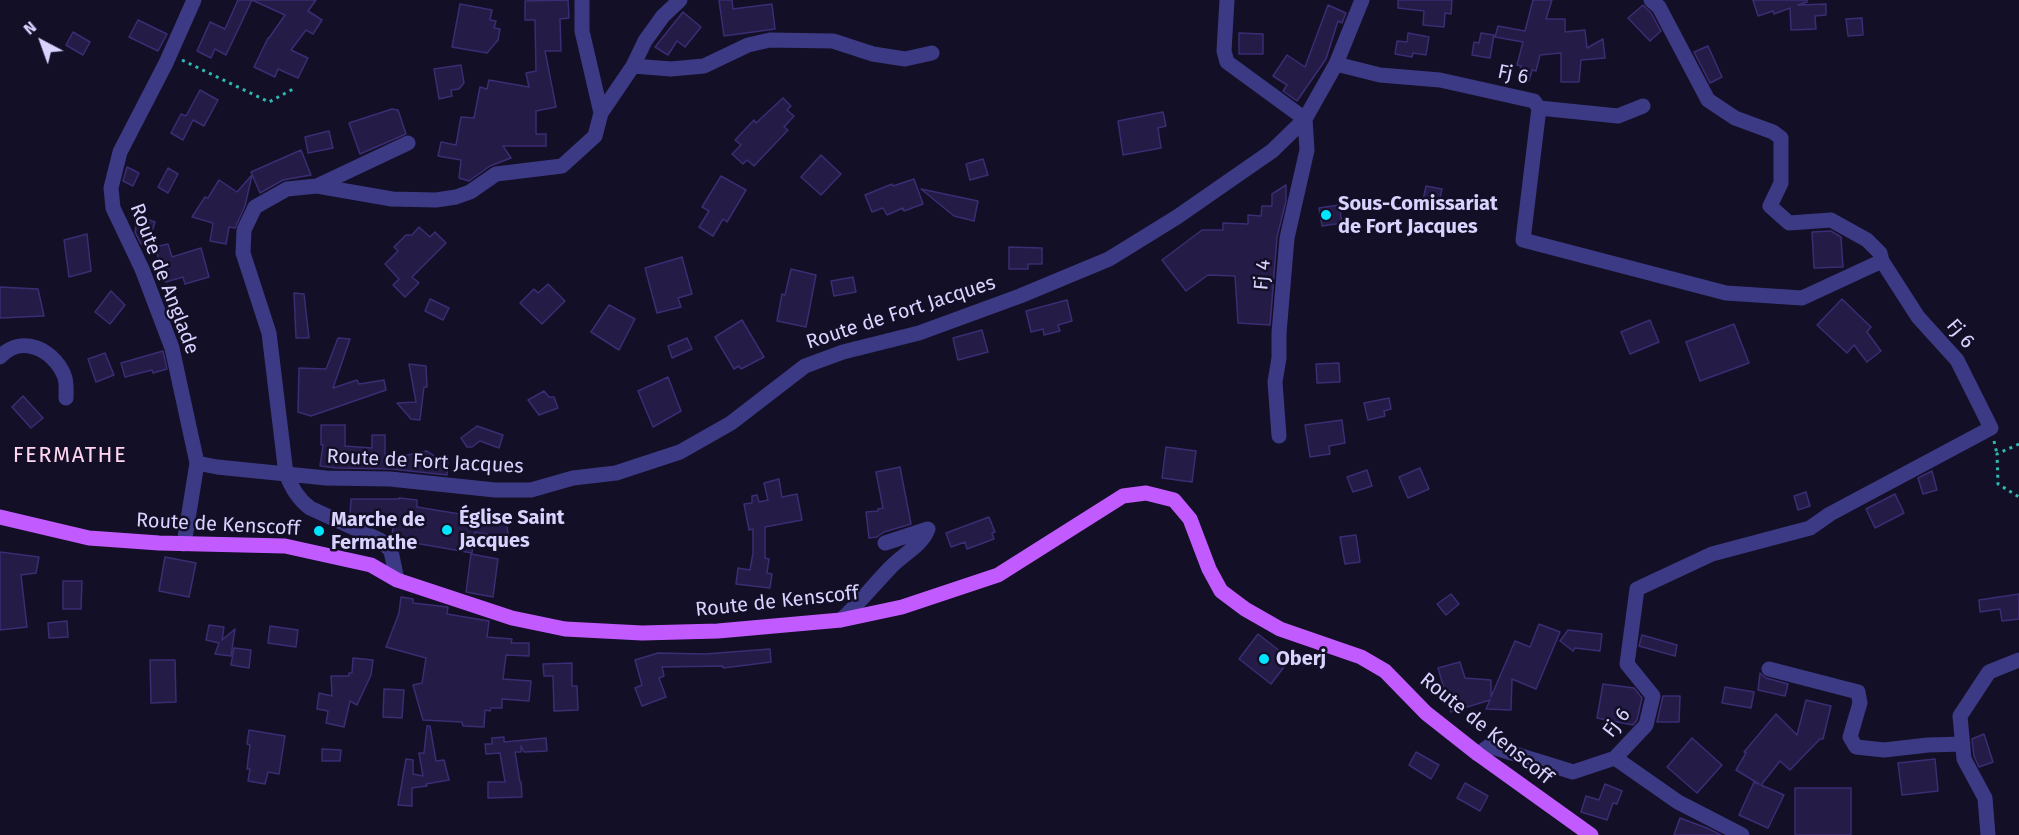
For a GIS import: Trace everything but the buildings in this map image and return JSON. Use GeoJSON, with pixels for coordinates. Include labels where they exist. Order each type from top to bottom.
{"type":"FeatureCollection","features":[{"type":"Feature","properties":{"kind":"main road","name":"Route de Kenscoff"},"geometry":{"type":"LineString","coordinates":[[0,517],[89,538],[184,544],[285,546],[371,565],[398,580],[512,618],[565,629],[642,633],[718,631],[841,620],[902,607],[998,575],[1124,496],[1146,493],[1174,500],[1190,519],[1209,569],[1221,591],[1245,609],[1280,629],[1361,657],[1385,671],[1426,713],[1591,835]]}},
{"type":"Feature","properties":{"kind":"street","name":"Route de Anglade"},"geometry":{"type":"LineString","coordinates":[[194,0],[170,54],[120,152],[111,188],[113,208],[142,269],[172,348],[197,463]]}},
{"type":"Feature","properties":{"kind":"street"},"geometry":{"type":"LineString","coordinates":[[582,0],[582,31],[601,113]]}},
{"type":"Feature","properties":{"kind":"street"},"geometry":{"type":"LineString","coordinates":[[398,580],[391,551],[380,540],[310,508],[295,493],[286,474],[269,333],[243,253],[243,230],[255,207],[287,189],[317,186],[393,199],[436,200],[470,192],[496,174],[562,166],[595,136],[601,113],[633,66],[645,41],[663,16],[680,0]]}},
{"type":"Feature","properties":{"kind":"street"},"geometry":{"type":"LineString","coordinates":[[1227,0],[1224,51],[1227,62],[1305,119]]}},
{"type":"Feature","properties":{"kind":"street","name":"Route de Fort Jacques"},"geometry":{"type":"LineString","coordinates":[[286,474],[326,478],[390,479],[495,490],[531,490],[573,478],[616,473],[680,452],[731,423],[805,366],[843,352],[919,333],[1020,296],[1109,259],[1177,216],[1272,151],[1305,119],[1336,64],[1362,0]]}},
{"type":"Feature","properties":{"kind":"street"},"geometry":{"type":"LineString","coordinates":[[1651,0],[1659,7],[1708,100],[1735,118],[1773,132],[1782,138],[1781,183],[1770,206],[1789,223],[1831,220],[1867,240],[1880,253],[1882,261]]}},
{"type":"Feature","properties":{"kind":"street"},"geometry":{"type":"LineString","coordinates":[[633,66],[671,69],[704,66],[748,45],[770,40],[833,41],[873,54],[905,59],[932,53]]}},
{"type":"Feature","properties":{"kind":"street","name":"Fj 6"},"geometry":{"type":"LineString","coordinates":[[1336,64],[1380,75],[1440,80],[1534,100],[1539,108],[1523,240],[1726,293],[1802,298],[1882,261],[1918,317],[1957,360],[1991,428],[1830,514],[1810,528],[1712,554],[1637,590],[1627,664],[1653,696],[1646,725],[1615,758],[1573,772],[1489,746],[1478,753]]}},
{"type":"Feature","properties":{"kind":"street"},"geometry":{"type":"LineString","coordinates":[[1539,108],[1618,116],[1644,106]]}},
{"type":"Feature","properties":{"kind":"street","name":"Fj 4"},"geometry":{"type":"LineString","coordinates":[[1279,436],[1275,382],[1279,358],[1279,333],[1287,238],[1307,150],[1305,119]]}},
{"type":"Feature","properties":{"kind":"street"},"geometry":{"type":"LineString","coordinates":[[317,186],[408,143]]}},
{"type":"Feature","properties":{"kind":"street"},"geometry":{"type":"LineString","coordinates":[[0,357],[8,348],[30,345],[53,357],[65,376],[66,398]]}},
{"type":"Feature","properties":{"kind":"street"},"geometry":{"type":"LineString","coordinates":[[184,544],[197,463],[286,474]]}},
{"type":"Feature","properties":{"kind":"street"},"geometry":{"type":"LineString","coordinates":[[841,620],[890,567],[925,537],[927,529],[885,543]]}},
{"type":"Feature","properties":{"kind":"street"},"geometry":{"type":"LineString","coordinates":[[1988,835],[1985,798],[1964,759],[1960,716],[1989,672],[2019,660]]}},
{"type":"Feature","properties":{"kind":"street"},"geometry":{"type":"LineString","coordinates":[[1769,669],[1858,692],[1860,703],[1850,737],[1856,747],[1884,750],[1963,744]]}},
{"type":"Feature","properties":{"kind":"street"},"geometry":{"type":"LineString","coordinates":[[1615,758],[1678,802],[1742,835]]}},
{"type":"Feature","properties":{"kind":"path"},"geometry":{"type":"LineString","coordinates":[[170,54],[269,102],[295,88]]}},
{"type":"Feature","properties":{"kind":"path"},"geometry":{"type":"LineString","coordinates":[[2019,444],[1997,454],[1998,484],[2019,497]]}},
{"type":"Feature","properties":{"kind":"place","name":"Sous-Comissariat de Fort Jacques"},"geometry":{"type":"Point","coordinates":[1326,215]}},
{"type":"Feature","properties":{"kind":"place","name":"Église Saint Jacques"},"geometry":{"type":"Point","coordinates":[447,530]}},
{"type":"Feature","properties":{"kind":"place","name":"Marche de Fermathe"},"geometry":{"type":"Point","coordinates":[319,531]}},
{"type":"Feature","properties":{"kind":"place","name":"Oberj"},"geometry":{"type":"Point","coordinates":[1264,659]}},
{"type":"Feature","properties":{"kind":"district","name":"FERMATHE"},"geometry":{"type":"Point","coordinates":[70,456]}}]}
